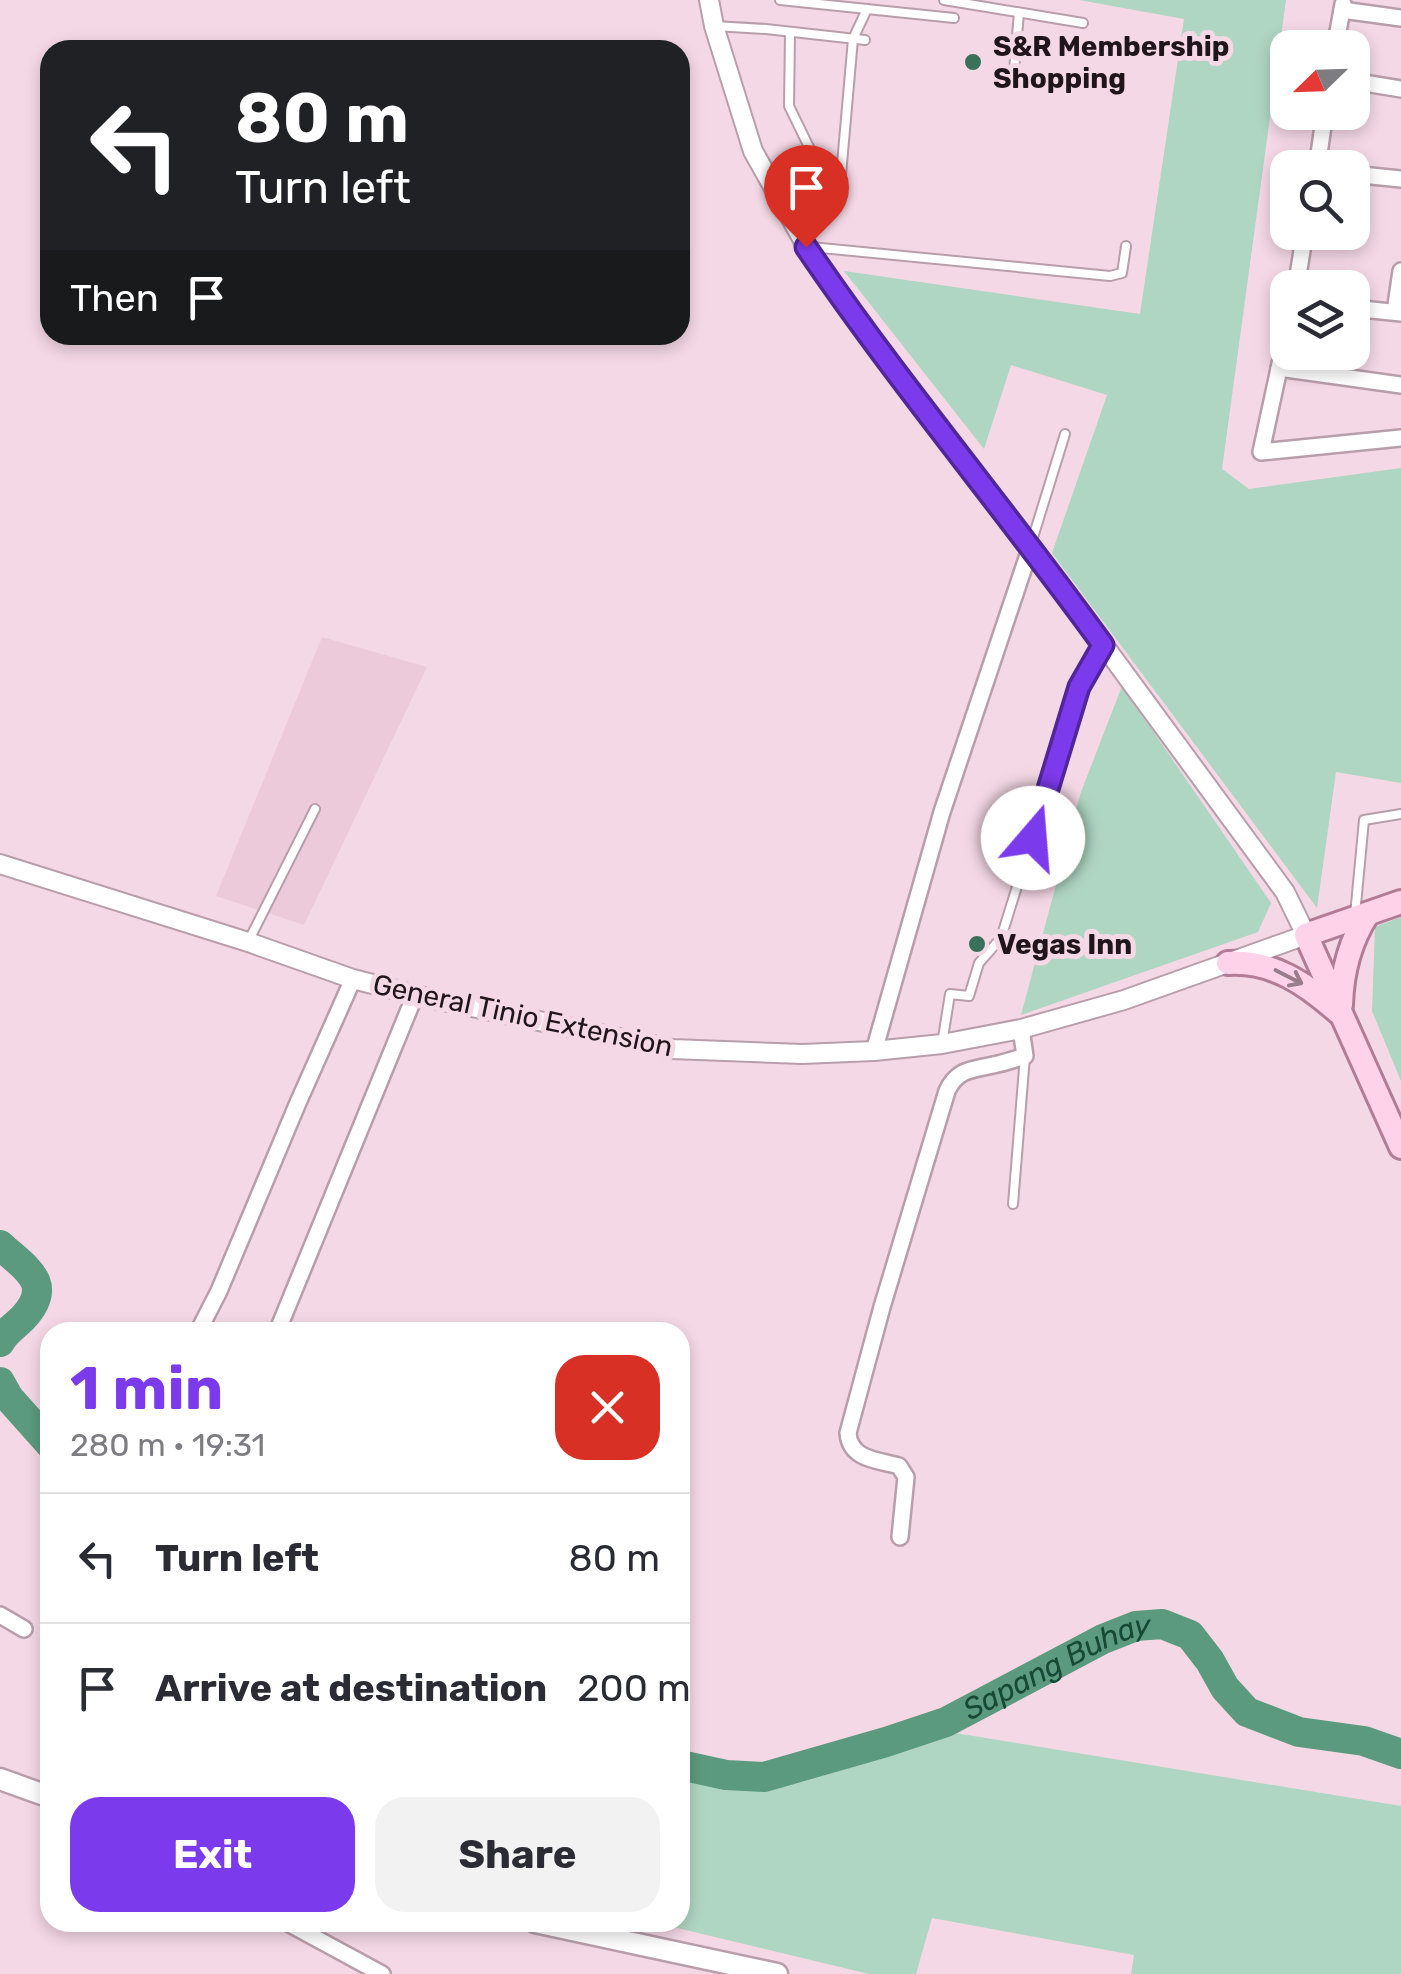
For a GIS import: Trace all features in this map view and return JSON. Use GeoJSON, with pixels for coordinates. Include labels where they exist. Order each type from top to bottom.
{"type":"FeatureCollection","features":[{"type":"Feature","properties":{"kind":"main road","name":"General Tinio Extension"},"geometry":{"type":"LineString","coordinates":[[1306,935],[1401,902]]}},
{"type":"Feature","properties":{"kind":"main road"},"geometry":{"type":"LineString","coordinates":[[1341,1014],[1347,956],[1361,917]]}},
{"type":"Feature","properties":{"kind":"main road"},"geometry":{"type":"LineString","coordinates":[[1306,935],[1401,1147]]}},
{"type":"Feature","properties":{"kind":"main road"},"geometry":{"type":"LineString","coordinates":[[1228,963],[1248,962],[1289,976],[1341,1014]]}},
{"type":"Feature","properties":{"kind":"main road"},"geometry":{"type":"LineString","coordinates":[[0,1779],[40,1793]]}},
{"type":"Feature","properties":{"kind":"main road"},"geometry":{"type":"LineString","coordinates":[[581,1932],[776,1974]]}},
{"type":"Feature","properties":{"kind":"street"},"geometry":{"type":"LineString","coordinates":[[709,0],[753,151],[806,247],[846,306],[1031,546],[1285,892],[1306,935]]}},
{"type":"Feature","properties":{"kind":"street"},"geometry":{"type":"LineString","coordinates":[[1339,30],[1343,5],[1401,18]]}},
{"type":"Feature","properties":{"kind":"street"},"geometry":{"type":"LineString","coordinates":[[1370,84],[1401,89]]}},
{"type":"Feature","properties":{"kind":"street"},"geometry":{"type":"LineString","coordinates":[[1370,176],[1401,179]]}},
{"type":"Feature","properties":{"kind":"street"},"geometry":{"type":"LineString","coordinates":[[1370,310],[1398,313],[1401,271]]}},
{"type":"Feature","properties":{"kind":"street"},"geometry":{"type":"LineString","coordinates":[[1278,370],[1261,452],[1401,438]]}},
{"type":"Feature","properties":{"kind":"street"},"geometry":{"type":"LineString","coordinates":[[1292,370],[1401,385]]}},
{"type":"Feature","properties":{"kind":"street"},"geometry":{"type":"LineString","coordinates":[[874,1051],[942,812],[1031,546]]}},
{"type":"Feature","properties":{"kind":"street","name":"General Tinio Extension"},"geometry":{"type":"LineString","coordinates":[[0,864],[353,979],[672,1049],[802,1054],[942,1044],[1021,1028],[1124,1000],[1306,935]]}},
{"type":"Feature","properties":{"kind":"street"},"geometry":{"type":"LineString","coordinates":[[203,1322],[353,979]]}},
{"type":"Feature","properties":{"kind":"street"},"geometry":{"type":"LineString","coordinates":[[280,1322],[416,995]]}},
{"type":"Feature","properties":{"kind":"street"},"geometry":{"type":"LineString","coordinates":[[900,1537],[906,1476],[903,1470],[854,1451],[848,1433],[887,1289],[952,1079],[964,1070],[1025,1056],[1021,1028]]}},
{"type":"Feature","properties":{"kind":"street"},"geometry":{"type":"LineString","coordinates":[[0,1615],[24,1629]]}},
{"type":"Feature","properties":{"kind":"street"},"geometry":{"type":"LineString","coordinates":[[304,1932],[382,1974]]}},
{"type":"Feature","properties":{"kind":"lane"},"geometry":{"type":"LineString","coordinates":[[780,0],[954,18]]}},
{"type":"Feature","properties":{"kind":"lane"},"geometry":{"type":"LineString","coordinates":[[944,0],[1082,23]]}},
{"type":"Feature","properties":{"kind":"lane"},"geometry":{"type":"LineString","coordinates":[[790,33],[789,106],[823,176],[838,179],[842,175],[854,39],[867,9]]}},
{"type":"Feature","properties":{"kind":"lane"},"geometry":{"type":"LineString","coordinates":[[1013,82],[1018,13]]}},
{"type":"Feature","properties":{"kind":"lane"},"geometry":{"type":"LineString","coordinates":[[714,26],[865,40]]}},
{"type":"Feature","properties":{"kind":"lane"},"geometry":{"type":"LineString","coordinates":[[806,247],[1110,276],[1122,273],[1126,246]]}},
{"type":"Feature","properties":{"kind":"lane"},"geometry":{"type":"LineString","coordinates":[[1031,546],[1065,434]]}},
{"type":"Feature","properties":{"kind":"lane"},"geometry":{"type":"LineString","coordinates":[[942,1044],[950,994],[969,996],[979,963],[1002,938],[1079,687],[1103,645]]}},
{"type":"Feature","properties":{"kind":"lane"},"geometry":{"type":"LineString","coordinates":[[248,942],[314,809]]}},
{"type":"Feature","properties":{"kind":"lane"},"geometry":{"type":"LineString","coordinates":[[1361,917],[1364,820],[1401,814]]}},
{"type":"Feature","properties":{"kind":"lane"},"geometry":{"type":"LineString","coordinates":[[1013,1204],[1025,1056]]}},
{"type":"Feature","properties":{"kind":"shaded area"},"geometry":{"type":"Polygon","coordinates":[[[322,637],[427,667],[304,925],[216,896],[322,637]]]}},
{"type":"Feature","properties":{"kind":"green space"},"geometry":{"type":"Polygon","coordinates":[[[1079,0],[1286,0],[1282,30],[1270,30],[1270,117],[1222,469],[1249,489],[1401,468],[1401,783],[1336,772],[1317,908],[1052,553],[1107,395],[1011,365],[984,449],[844,271],[1140,314],[1184,19],[1079,0]]]}},
{"type":"Feature","properties":{"kind":"green space"},"geometry":{"type":"Polygon","coordinates":[[[1122,686],[1271,903],[1258,932],[1021,1015],[1081,792],[1122,686]]]}},
{"type":"Feature","properties":{"kind":"green space"},"geometry":{"type":"Polygon","coordinates":[[[1401,917],[1401,1081],[1372,1011],[1375,927],[1401,917]]]}},
{"type":"Feature","properties":{"kind":"green space"},"geometry":{"type":"Polygon","coordinates":[[[955,1733],[1401,1806],[1401,1974],[1131,1974],[1134,1955],[932,1918],[916,1974],[869,1974],[690,1931],[690,1779],[773,1787],[955,1733]]]}},
{"type":"Feature","properties":{"kind":"waterway","name":"Sapang Buhay"},"geometry":{"type":"LineString","coordinates":[[0,1245],[27,1269],[37,1286],[32,1306],[0,1342]]}},
{"type":"Feature","properties":{"kind":"waterway","name":"Sapang Buhay"},"geometry":{"type":"LineString","coordinates":[[0,1382],[40,1433]]}},
{"type":"Feature","properties":{"kind":"waterway","name":"Sapang Buhay"},"geometry":{"type":"LineString","coordinates":[[690,1767],[726,1775],[764,1777],[886,1742],[946,1722],[1103,1639],[1136,1626],[1162,1624],[1190,1635],[1225,1688],[1247,1712],[1299,1732],[1364,1741],[1401,1754]]}},
{"type":"Feature","properties":{"kind":"place","name":"S&R Membership Shopping"},"geometry":{"type":"Point","coordinates":[973,62]}},
{"type":"Feature","properties":{"kind":"place","name":"Vegas Inn"},"geometry":{"type":"Point","coordinates":[977,944]}},
{"type":"Feature","properties":{"kind":"route"},"geometry":{"type":"LineString","coordinates":[[806,247],[846,306],[1103,645],[1079,687],[1033,838]]}}]}
